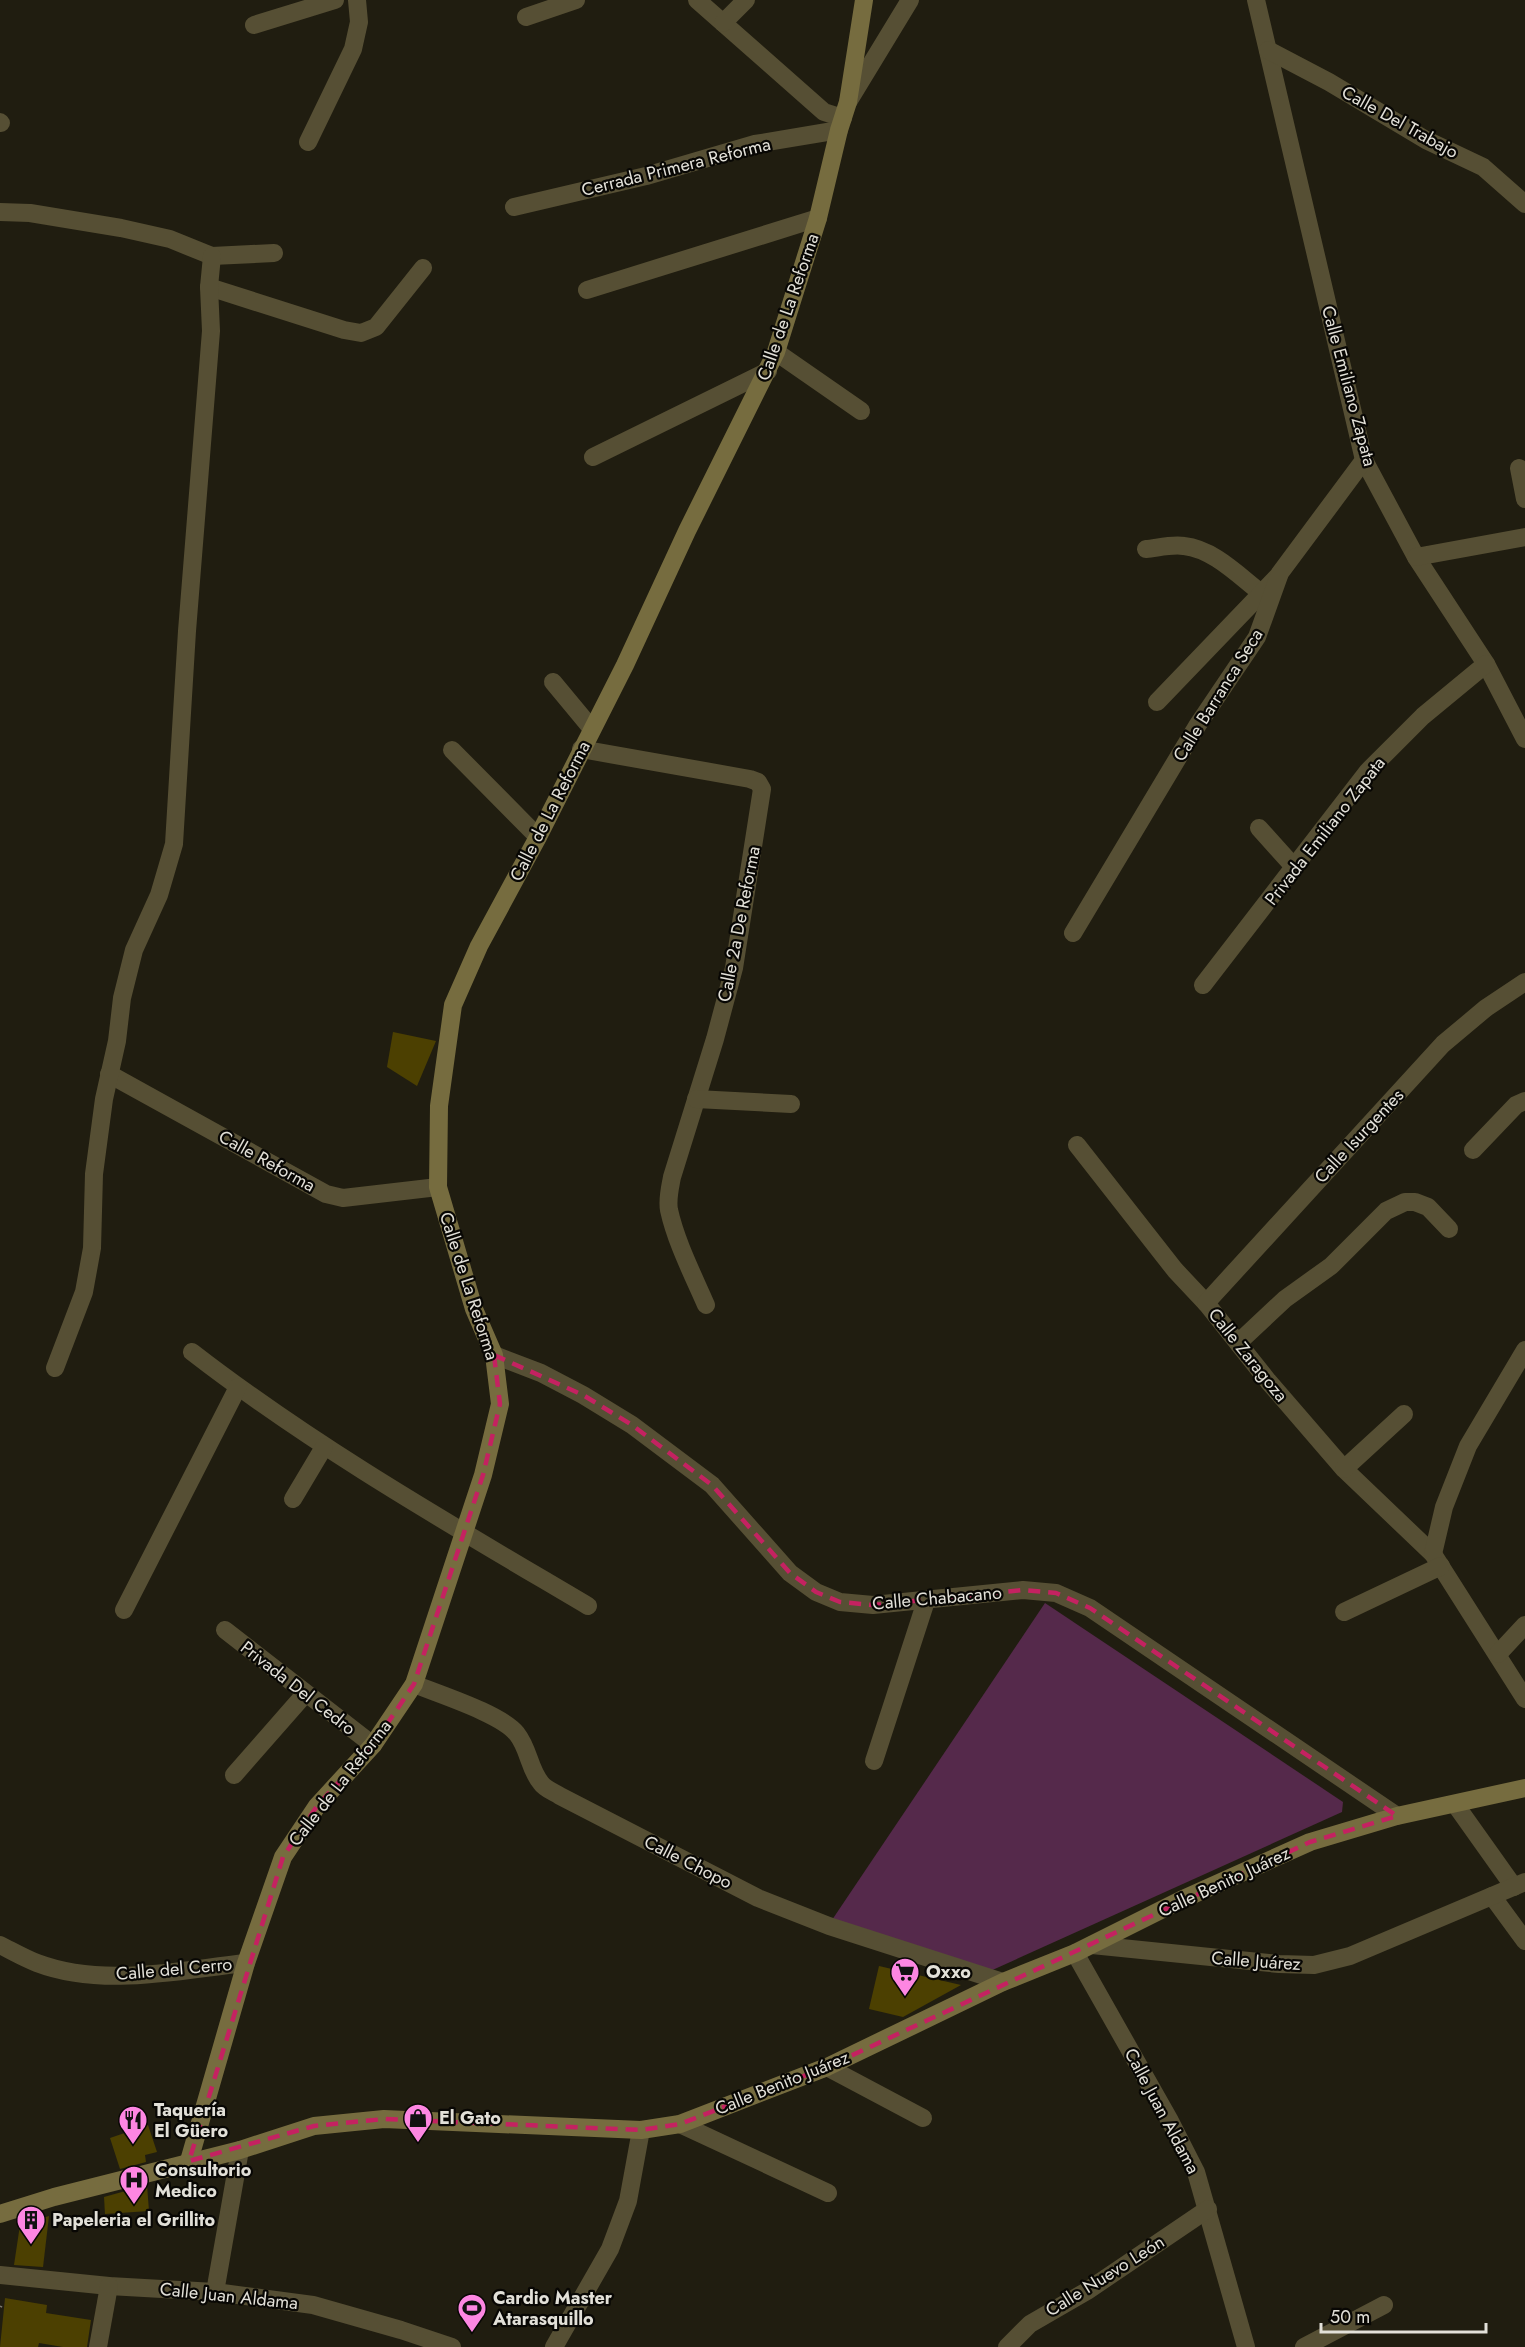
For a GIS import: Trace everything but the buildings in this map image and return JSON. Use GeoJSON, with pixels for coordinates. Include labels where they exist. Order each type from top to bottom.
{"type":"FeatureCollection","features":[{"type":"Feature","properties":{"kind":"street"},"geometry":{"type":"LineString","coordinates":[[254,25],[335,0]]}},
{"type":"Feature","properties":{"kind":"street"},"geometry":{"type":"LineString","coordinates":[[308,142],[353,49],[359,22],[357,0]]}},
{"type":"Feature","properties":{"kind":"street"},"geometry":{"type":"LineString","coordinates":[[526,17],[576,0]]}},
{"type":"Feature","properties":{"kind":"street"},"geometry":{"type":"LineString","coordinates":[[697,0],[824,112],[844,117]]}},
{"type":"Feature","properties":{"kind":"street"},"geometry":{"type":"LineString","coordinates":[[723,23],[746,0]]}},
{"type":"Feature","properties":{"kind":"street"},"geometry":{"type":"LineString","coordinates":[[844,117],[864,0]]}},
{"type":"Feature","properties":{"kind":"street"},"geometry":{"type":"LineString","coordinates":[[844,117],[910,0]]}},
{"type":"Feature","properties":{"kind":"street","name":"Calle Emiliano Zapata"},"geometry":{"type":"LineString","coordinates":[[1261,1],[1268,50],[1364,460],[1416,557],[1486,664],[1525,739]]}},
{"type":"Feature","properties":{"kind":"street","name":"Calle Del Trabajo"},"geometry":{"type":"LineString","coordinates":[[1268,50],[1329,82],[1426,140],[1483,167],[1525,204]]}},
{"type":"Feature","properties":{"kind":"street","name":"Cerrada Primera Reforma"},"geometry":{"type":"LineString","coordinates":[[514,207],[646,176],[844,117]]}},
{"type":"Feature","properties":{"kind":"street","name":"Calle de La Reforma"},"geometry":{"type":"LineString","coordinates":[[189,2162],[246,1963],[283,1857],[317,1806],[373,1745],[414,1684],[483,1475],[500,1404],[494,1354],[474,1309],[438,1187],[439,1106],[453,1005],[479,946],[538,837],[625,665],[687,531],[768,371],[818,218],[844,117]]}},
{"type":"Feature","properties":{"kind":"street"},"geometry":{"type":"LineString","coordinates":[[0,212],[30,213],[121,228],[170,239],[212,256],[274,253]]}},
{"type":"Feature","properties":{"kind":"street"},"geometry":{"type":"LineString","coordinates":[[587,290],[818,218]]}},
{"type":"Feature","properties":{"kind":"street"},"geometry":{"type":"LineString","coordinates":[[55,1368],[84,1292],[92,1248],[94,1174],[109,1074],[117,1041],[122,998],[134,950],[159,895],[174,844],[187,631],[211,331],[209,287],[212,256]]}},
{"type":"Feature","properties":{"kind":"street"},"geometry":{"type":"LineString","coordinates":[[209,287],[344,330],[361,333],[376,327],[423,268]]}},
{"type":"Feature","properties":{"kind":"street"},"geometry":{"type":"LineString","coordinates":[[776,352],[861,411]]}},
{"type":"Feature","properties":{"kind":"street"},"geometry":{"type":"LineString","coordinates":[[593,457],[768,371]]}},
{"type":"Feature","properties":{"kind":"street","name":"Calle Barranca Seca"},"geometry":{"type":"LineString","coordinates":[[1073,933],[1197,726],[1257,637],[1280,573],[1364,460]]}},
{"type":"Feature","properties":{"kind":"street"},"geometry":{"type":"LineString","coordinates":[[1519,468],[1525,499]]}},
{"type":"Feature","properties":{"kind":"street"},"geometry":{"type":"LineString","coordinates":[[1416,557],[1525,537]]}},
{"type":"Feature","properties":{"kind":"street"},"geometry":{"type":"LineString","coordinates":[[1146,549],[1183,545],[1200,550],[1214,557],[1260,592]]}},
{"type":"Feature","properties":{"kind":"street"},"geometry":{"type":"LineString","coordinates":[[1157,702],[1280,573]]}},
{"type":"Feature","properties":{"kind":"street","name":"Privada Emiliano Zapata"},"geometry":{"type":"LineString","coordinates":[[1203,985],[1368,771],[1423,716],[1486,664]]}},
{"type":"Feature","properties":{"kind":"street"},"geometry":{"type":"LineString","coordinates":[[553,682],[592,729]]}},
{"type":"Feature","properties":{"kind":"street","name":"Calle 2a De Reforma"},"geometry":{"type":"LineString","coordinates":[[581,749],[750,779],[758,782],[762,789],[734,968],[672,1177],[669,1208],[706,1305]]}},
{"type":"Feature","properties":{"kind":"street"},"geometry":{"type":"LineString","coordinates":[[452,750],[538,837]]}},
{"type":"Feature","properties":{"kind":"street"},"geometry":{"type":"LineString","coordinates":[[1260,828],[1295,868]]}},
{"type":"Feature","properties":{"kind":"street","name":"Calle Isurgentes"},"geometry":{"type":"LineString","coordinates":[[1206,1303],[1443,1044],[1486,1008],[1525,982]]}},
{"type":"Feature","properties":{"kind":"street","name":"Calle Reforma"},"geometry":{"type":"LineString","coordinates":[[109,1074],[326,1194],[343,1198],[438,1187]]}},
{"type":"Feature","properties":{"kind":"street"},"geometry":{"type":"LineString","coordinates":[[696,1099],[791,1104]]}},
{"type":"Feature","properties":{"kind":"street"},"geometry":{"type":"LineString","coordinates":[[1473,1150],[1516,1105],[1525,1101]]}},
{"type":"Feature","properties":{"kind":"street","name":"Calle Zaragoza"},"geometry":{"type":"LineString","coordinates":[[1077,1145],[1175,1270],[1206,1303],[1344,1469],[1437,1560],[1525,1699]]}},
{"type":"Feature","properties":{"kind":"street"},"geometry":{"type":"LineString","coordinates":[[1238,1343],[1285,1299],[1331,1266],[1386,1211],[1405,1202],[1415,1202],[1428,1207],[1449,1228]]}},
{"type":"Feature","properties":{"kind":"street"},"geometry":{"type":"LineString","coordinates":[[1344,1612],[1437,1560],[1444,1507],[1468,1446],[1525,1350]]}},
{"type":"Feature","properties":{"kind":"street"},"geometry":{"type":"LineString","coordinates":[[192,1352],[324,1447],[588,1606]]}},
{"type":"Feature","properties":{"kind":"street","name":"Calle Chabacano"},"geometry":{"type":"LineString","coordinates":[[494,1354],[541,1373],[632,1425],[712,1485],[790,1573],[816,1592],[840,1602],[873,1605],[1023,1590],[1056,1593],[1082,1604],[1178,1666],[1397,1816]]}},
{"type":"Feature","properties":{"kind":"street"},"geometry":{"type":"LineString","coordinates":[[124,1610],[238,1387]]}},
{"type":"Feature","properties":{"kind":"street"},"geometry":{"type":"LineString","coordinates":[[1344,1469],[1404,1414]]}},
{"type":"Feature","properties":{"kind":"street"},"geometry":{"type":"LineString","coordinates":[[293,1499],[324,1447]]}},
{"type":"Feature","properties":{"kind":"street"},"geometry":{"type":"LineString","coordinates":[[874,1761],[926,1601]]}},
{"type":"Feature","properties":{"kind":"street"},"geometry":{"type":"LineString","coordinates":[[1498,1654],[1525,1626]]}},
{"type":"Feature","properties":{"kind":"street","name":"Privada Del Cedro"},"geometry":{"type":"LineString","coordinates":[[225,1630],[373,1745]]}},
{"type":"Feature","properties":{"kind":"street","name":"Calle Chopo"},"geometry":{"type":"LineString","coordinates":[[414,1684],[498,1719],[516,1732],[528,1749],[534,1771],[542,1784],[560,1796],[748,1893],[829,1926],[1003,1982]]}},
{"type":"Feature","properties":{"kind":"street"},"geometry":{"type":"LineString","coordinates":[[234,1776],[305,1694]]}},
{"type":"Feature","properties":{"kind":"street","name":"Calle Benito Juárez"},"geometry":{"type":"LineString","coordinates":[[0,2214],[54,2197],[240,2150],[314,2126],[384,2120],[640,2130],[680,2124],[827,2067],[1003,1982],[1084,1949],[1181,1900],[1310,1842],[1397,1816],[1525,1788]]}},
{"type":"Feature","properties":{"kind":"street","name":"Calle Juárez"},"geometry":{"type":"LineString","coordinates":[[1084,1949],[1314,1965],[1350,1956],[1520,1884],[1455,1804]]}},
{"type":"Feature","properties":{"kind":"street"},"geometry":{"type":"LineString","coordinates":[[1492,1896],[1525,1941]]}},
{"type":"Feature","properties":{"kind":"street","name":"Calle del Cerro"},"geometry":{"type":"LineString","coordinates":[[0,1945],[38,1963],[79,1973],[125,1976],[246,1963]]}},
{"type":"Feature","properties":{"kind":"street","name":"Calle Juan Aldama"},"geometry":{"type":"LineString","coordinates":[[1084,1949],[1196,2172],[1246,2347]]}},
{"type":"Feature","properties":{"kind":"street"},"geometry":{"type":"LineString","coordinates":[[827,2067],[923,2118]]}},
{"type":"Feature","properties":{"kind":"street"},"geometry":{"type":"LineString","coordinates":[[680,2124],[828,2193]]}},
{"type":"Feature","properties":{"kind":"street"},"geometry":{"type":"LineString","coordinates":[[554,2347],[610,2249],[628,2201],[640,2130]]}},
{"type":"Feature","properties":{"kind":"street"},"geometry":{"type":"LineString","coordinates":[[215,2292],[240,2150]]}},
{"type":"Feature","properties":{"kind":"street","name":"Calle Nuevo León"},"geometry":{"type":"LineString","coordinates":[[1007,2347],[1030,2324],[1087,2291],[1208,2209]]}},
{"type":"Feature","properties":{"kind":"street","name":"Calle Juan Aldama"},"geometry":{"type":"LineString","coordinates":[[0,2274],[109,2286],[215,2292],[313,2305],[452,2347]]}},
{"type":"Feature","properties":{"kind":"street"},"geometry":{"type":"LineString","coordinates":[[98,2347],[109,2286]]}},
{"type":"Feature","properties":{"kind":"street"},"geometry":{"type":"LineString","coordinates":[[1304,2347],[1384,2305]]}},
{"type":"Feature","properties":{"kind":"highlighted area"},"geometry":{"type":"Polygon","coordinates":[[[494,1355],[583,1395],[632,1425],[712,1485],[790,1573],[816,1592],[840,1602],[873,1605],[1023,1590],[1056,1593],[1090,1608],[1397,1816],[1310,1842],[827,2067],[680,2124],[641,2130],[384,2119],[314,2126],[189,2161],[283,1857],[317,1806],[373,1745],[414,1684],[483,1475],[500,1404],[494,1355]]]}},
{"type":"Feature","properties":{"kind":"shaded area"},"geometry":{"type":"Polygon","coordinates":[[[1045,1603],[1343,1802],[1342,1812],[988,1972],[832,1920],[1045,1603]]]}},
{"type":"Feature","properties":{"kind":"place","name":"Oxxo"},"geometry":{"type":"Point","coordinates":[905,1998]}},
{"type":"Feature","properties":{"kind":"place","name":"El Gato"},"geometry":{"type":"Point","coordinates":[418,2144]}},
{"type":"Feature","properties":{"kind":"place","name":"Taquería El Güero"},"geometry":{"type":"Point","coordinates":[133,2146]}},
{"type":"Feature","properties":{"kind":"place","name":"Consultorio Medico"},"geometry":{"type":"Point","coordinates":[134,2206]}},
{"type":"Feature","properties":{"kind":"place","name":"Papeleria el Grillito"},"geometry":{"type":"Point","coordinates":[31,2246]}},
{"type":"Feature","properties":{"kind":"place","name":"Cardio Master Atarasquillo"},"geometry":{"type":"Point","coordinates":[472,2334]}}]}
